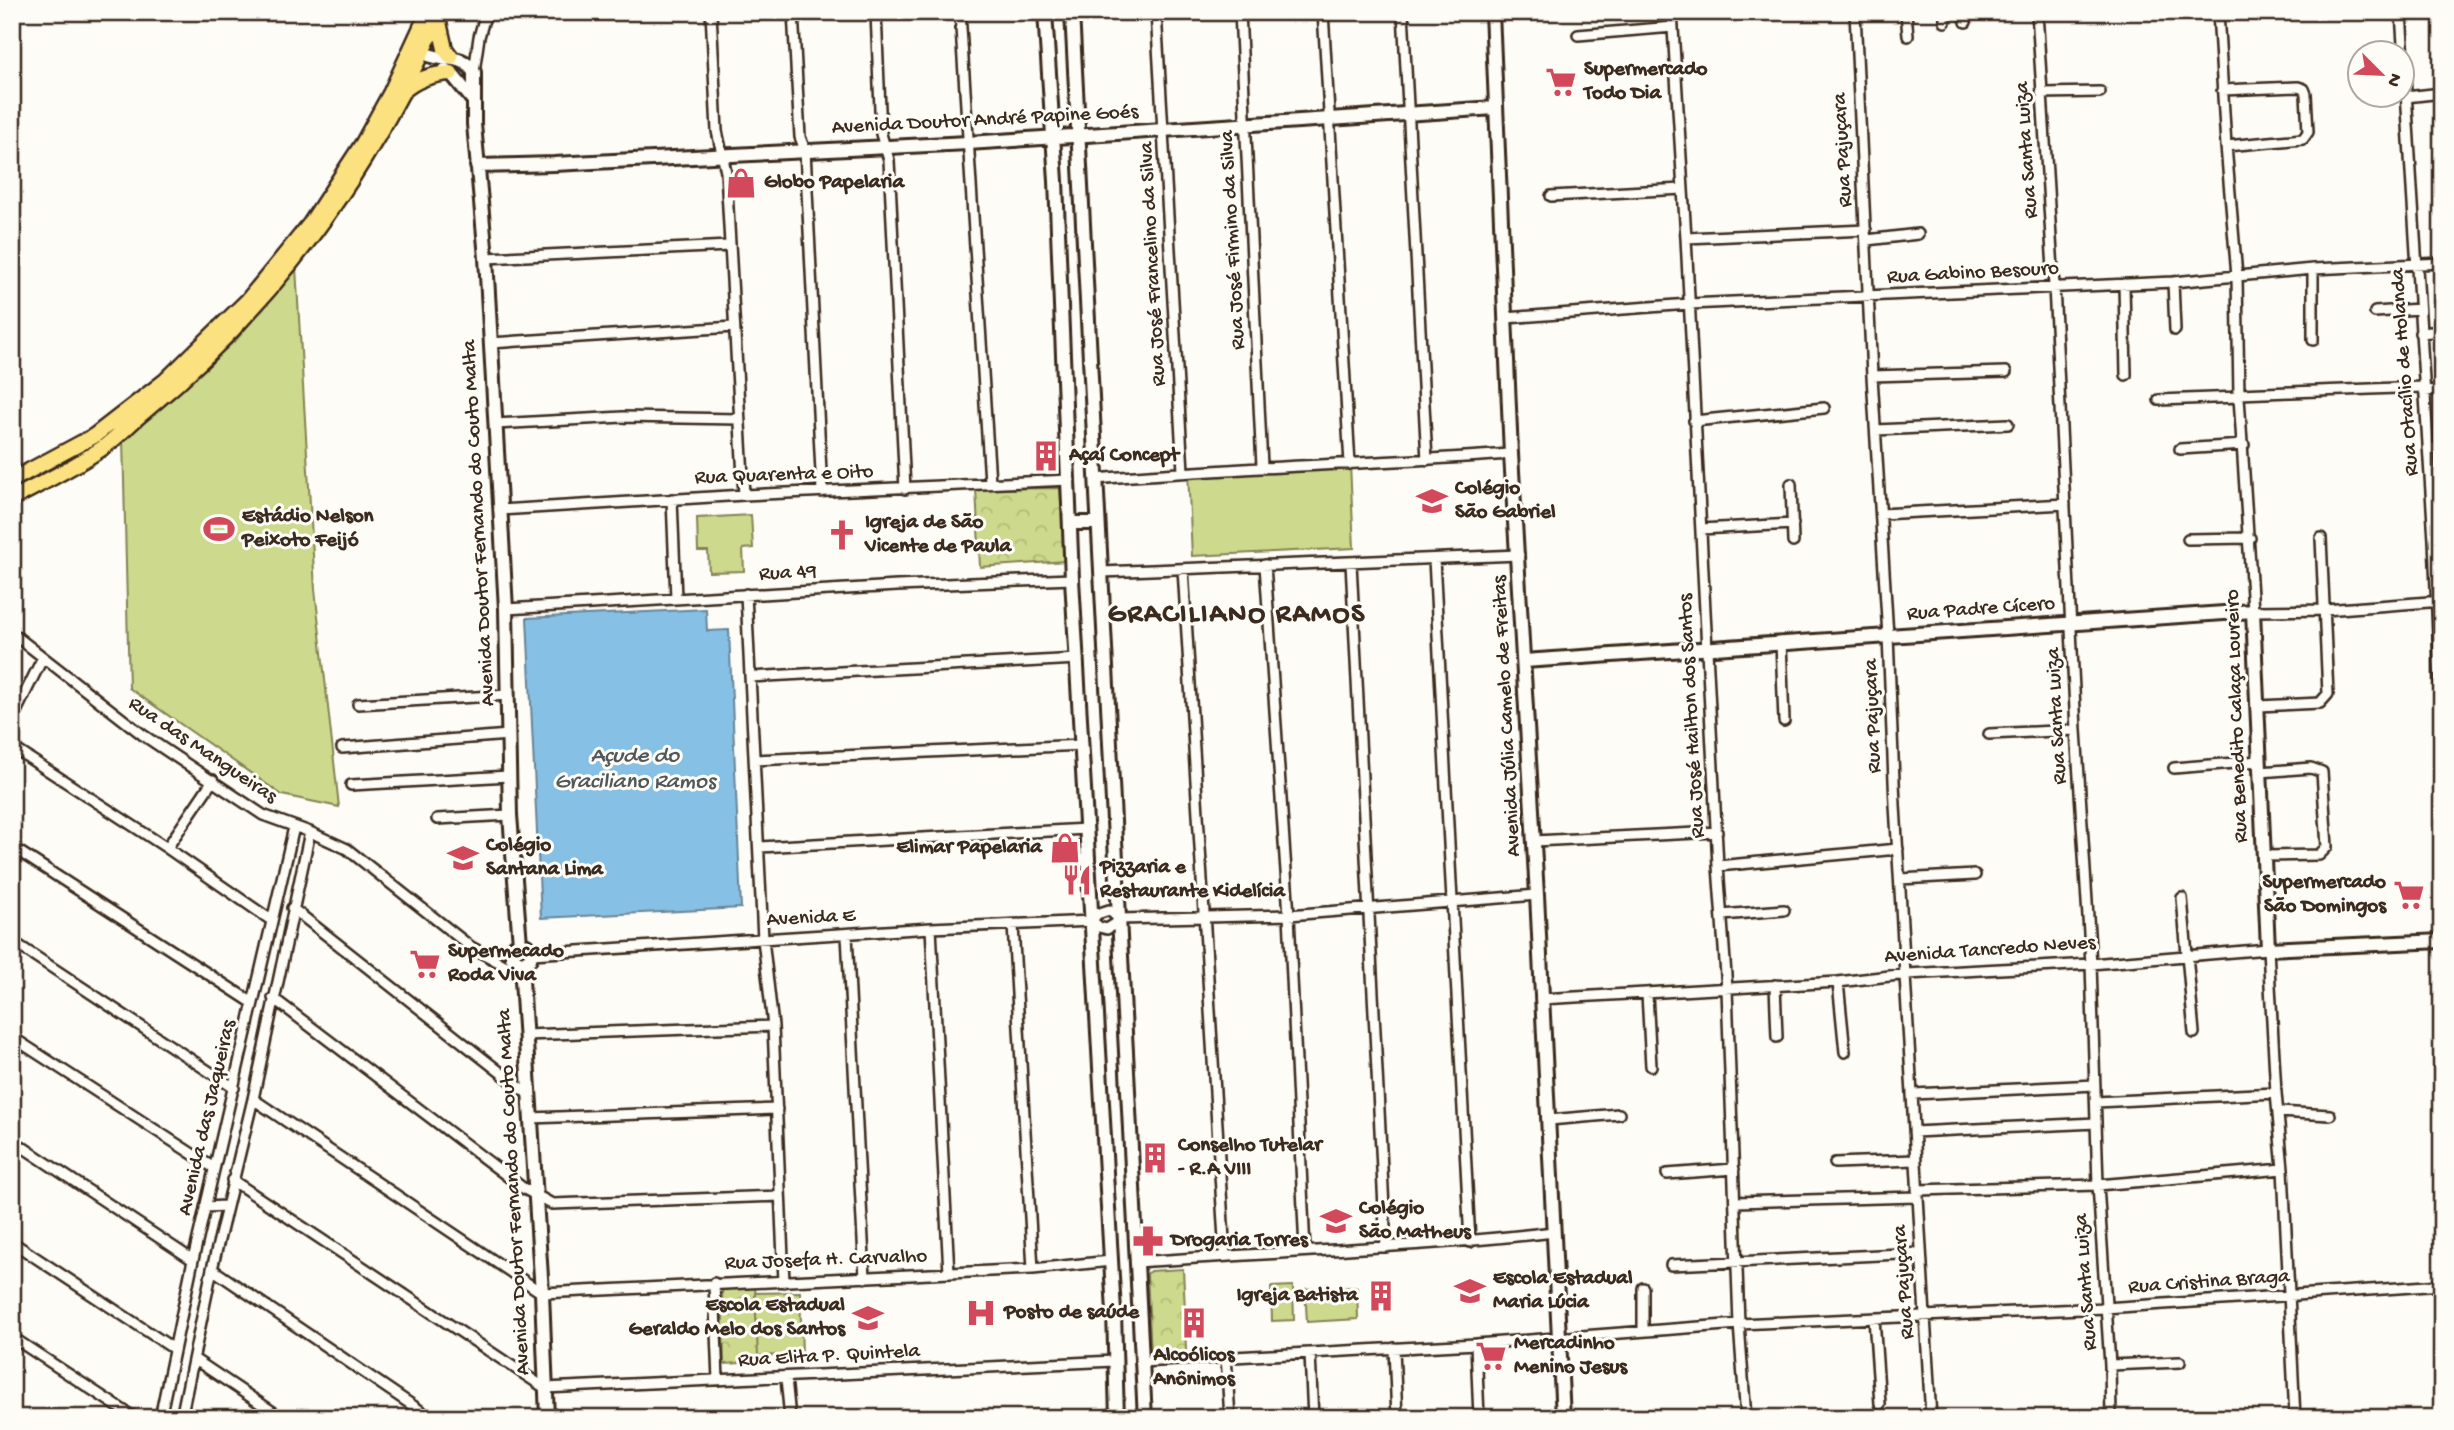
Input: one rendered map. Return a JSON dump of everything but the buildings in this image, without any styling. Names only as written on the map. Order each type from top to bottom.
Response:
[{"type":"main road","points":[[12,480],[93,436],[165,381],[248,300],[310,225],[363,143],[416,53],[435,14]]},
{"type":"main road","points":[[435,14],[445,49],[451,57]]},
{"type":"main road","points":[[12,499],[102,448],[187,376],[254,309],[293,263],[338,202],[376,142],[401,93],[416,53]]},
{"type":"main road","points":[[401,93],[410,85],[434,74],[451,73]]},
{"type":"street","name":"Avenida Doutor Fernando do Couto Malta","points":[[486,12],[478,37],[473,100],[486,258],[506,609],[510,815],[520,944],[512,951],[515,962],[521,969],[542,1293],[547,1418]]},
{"type":"street","points":[[711,12],[717,131],[726,172],[744,495]]},
{"type":"street","points":[[793,12],[800,137],[804,150],[822,492]]},
{"type":"street","points":[[876,12],[881,134],[889,160],[905,489]]},
{"type":"street","points":[[960,12],[990,482]]},
{"type":"street","points":[[1045,12],[1114,1312],[1117,1418]]},
{"type":"street","points":[[1072,12],[1145,1418]]},
{"type":"street","name":"Rua José Francelino da Silva","points":[[1156,12],[1183,471]]},
{"type":"street","name":"Rua José Firmino da Silva","points":[[1240,12],[1262,466]]},
{"type":"street","points":[[1322,12],[1349,464]]},
{"type":"street","points":[[1403,12],[1427,460]]},
{"type":"street","name":"Avenida Júlia Camelo de Freitas","points":[[1492,12],[1511,454],[1537,895],[1563,1418]]},
{"type":"street","name":"Rua José Hailton dos Santos","points":[[1672,12],[1727,989],[1739,1324],[1746,1418]]},
{"type":"street","name":"Rua Pajuçara","points":[[1855,12],[1872,376],[1931,1418]]},
{"type":"street","points":[[1906,12],[1908,36]]},
{"type":"street","name":"Rua Santa Luiza","points":[[2037,12],[2091,964],[2098,1185],[2111,1418]]},
{"type":"street","name":"Rua Benedito Calaça Loureiro","points":[[2218,12],[2237,276],[2239,396],[2250,538],[2263,856],[2276,1093],[2283,1169],[2295,1417]]},
{"type":"street","name":"Rua Otacílio de Holanda","points":[[2401,12],[2403,38]]},
{"type":"street","points":[[1578,35],[1673,27]]},
{"type":"street","points":[[416,53],[464,61],[474,72]]},
{"type":"street","points":[[416,53],[451,73],[473,100]]},
{"type":"street","points":[[2222,90],[2304,89],[2306,94],[2307,135],[2303,139],[2226,146]]},
{"type":"street","points":[[2041,93],[2100,92]]},
{"type":"street","points":[[2416,96],[2442,93]]},
{"type":"street","name":"Avenida Doutor André Papine Goés","points":[[477,166],[968,143],[1495,108]]},
{"type":"street","name":"Rua Otacílio de Holanda","points":[[2407,108],[2439,601],[2442,730]]},
{"type":"street","points":[[1551,196],[1683,189]]},
{"type":"street","points":[[1686,238],[1918,234]]},
{"type":"street","points":[[486,258],[729,246]]},
{"type":"street","name":"Rua Gabino Besouro","points":[[1507,318],[1689,304],[2173,282],[2313,269],[2442,263]]},
{"type":"street","points":[[2313,269],[2313,340]]},
{"type":"street","points":[[2173,282],[2175,330]]},
{"type":"street","points":[[2124,284],[2126,375]]},
{"type":"street","points":[[2375,312],[2419,309]]},
{"type":"street","points":[[490,343],[734,327]]},
{"type":"street","points":[[2420,332],[2442,331]]},
{"type":"street","points":[[1872,376],[2006,372]]},
{"type":"street","points":[[2159,400],[2442,390]]},
{"type":"street","points":[[1694,421],[1824,408]]},
{"type":"street","points":[[495,424],[623,417],[739,419]]},
{"type":"street","points":[[1876,430],[2008,424]]},
{"type":"street","points":[[2180,449],[2244,445]]},
{"type":"street","points":[[2428,449],[2442,448]]},
{"type":"street","points":[[1096,479],[1262,466],[1349,464],[1511,454]]},
{"type":"street","name":"Rua Quarenta e Oito","points":[[499,510],[744,495],[905,489],[990,482],[1070,480]]},
{"type":"street","points":[[1791,484],[1793,542]]},
{"type":"street","points":[[2431,486],[2442,485]]},
{"type":"street","points":[[672,499],[676,598]]},
{"type":"street","points":[[1881,514],[2065,504]]},
{"type":"street","points":[[1071,523],[1098,523]]},
{"type":"street","points":[[1701,528],[1793,524]]},
{"type":"street","points":[[2188,539],[2250,538]]},
{"type":"street","points":[[2258,706],[2320,703],[2326,698],[2329,689],[2321,538]]},
{"type":"street","points":[[1102,572],[1518,555]]},
{"type":"street","points":[[1434,559],[1470,1242]]},
{"type":"street","points":[[1351,563],[1386,1247]]},
{"type":"street","points":[[1265,565],[1289,915],[1306,1250]]},
{"type":"street","points":[[1183,569],[1225,1256]]},
{"type":"street","name":"Rua 49","points":[[506,609],[746,594],[1073,579]]},
{"type":"street","points":[[746,594],[763,939],[773,1026],[784,1282]]},
{"type":"street","name":"Rua Padre Cícero","points":[[1524,661],[2071,622],[2253,611],[2325,610],[2439,601]]},
{"type":"street","name":"Rua das Mangueiras","points":[[12,633],[143,735],[263,815],[347,849],[471,947],[521,969]]},
{"type":"street","points":[[1781,642],[1784,721]]},
{"type":"street","points":[[12,720],[43,657]]},
{"type":"street","points":[[750,677],[1078,659]]},
{"type":"street","points":[[358,704],[509,695]]},
{"type":"street","points":[[1989,734],[2076,730]]},
{"type":"street","points":[[342,748],[509,735]]},
{"type":"street","points":[[754,760],[1082,745]]},
{"type":"street","points":[[12,747],[167,848],[271,920]]},
{"type":"street","points":[[2174,768],[2260,766],[2311,768],[2322,772],[2327,847],[2319,855],[2263,856]]},
{"type":"street","points":[[351,786],[509,776]]},
{"type":"street","points":[[167,848],[213,780]]},
{"type":"street","points":[[437,819],[510,815]]},
{"type":"street","name":"Avenida das Jaqueiras","points":[[160,1418],[205,1207],[294,827]]},
{"type":"street","points":[[760,847],[1087,829]]},
{"type":"street","name":"Avenida das Jaqueiras","points":[[181,1418],[310,832]]},
{"type":"street","points":[[1534,841],[1717,832]]},
{"type":"street","points":[[12,846],[253,1003]]},
{"type":"street","points":[[1718,866],[1898,849]]},
{"type":"street","points":[[1900,879],[1976,875]]},
{"type":"street","name":"Avenida E","points":[[1092,921],[1097,914],[1109,910],[1119,919],[1289,915],[1537,895]]},
{"type":"street","points":[[2182,898],[2194,1033]]},
{"type":"street","points":[[292,908],[528,1094]]},
{"type":"street","points":[[1722,915],[1784,910]]},
{"type":"street","name":"Avenida E","points":[[531,954],[931,928],[1092,921],[1107,929],[1119,919]]},
{"type":"street","points":[[1013,925],[1033,1269]]},
{"type":"street","points":[[931,928],[949,1273]]},
{"type":"street","points":[[847,935],[865,1278]]},
{"type":"street","points":[[12,941],[234,1088]]},
{"type":"street","name":"Avenida Tancredo Neves","points":[[1541,999],[1838,982],[1907,974],[2091,964],[2268,949],[2442,941]]},
{"type":"street","points":[[520,944],[526,944],[531,954],[521,969]]},
{"type":"street","points":[[1838,982],[1845,1052]]},
{"type":"street","points":[[1775,985],[1777,1037]]},
{"type":"street","points":[[1647,994],[1651,1066]]},
{"type":"street","points":[[273,998],[536,1195],[552,1204],[780,1196]]},
{"type":"street","points":[[524,1035],[773,1026]]},
{"type":"street","points":[[12,1038],[214,1168]]},
{"type":"street","points":[[1914,1094],[2095,1085]]},
{"type":"street","points":[[2096,1102],[2276,1093]]},
{"type":"street","points":[[253,1099],[542,1293]]},
{"type":"street","points":[[530,1118],[777,1109]]},
{"type":"street","points":[[2278,1112],[2330,1115]]},
{"type":"street","points":[[1549,1120],[1619,1114]]},
{"type":"street","points":[[1914,1132],[2096,1123]]},
{"type":"street","points":[[12,1140],[193,1260]]},
{"type":"street","points":[[1835,1163],[1915,1160]]},
{"type":"street","points":[[1667,1174],[1734,1168]]},
{"type":"street","points":[[1735,1202],[2098,1185],[2283,1169]]},
{"type":"street","points":[[232,1180],[545,1388]]},
{"type":"street","points":[[205,1207],[226,1206]]},
{"type":"street","points":[[1138,1262],[1470,1242],[1554,1232]]},
{"type":"street","points":[[12,1242],[174,1349]]},
{"type":"street","points":[[1671,1265],[1921,1253]]},
{"type":"street","name":"Rua Josefa H. Carvalho","points":[[542,1293],[1033,1269],[1111,1261]]},
{"type":"street","points":[[212,1269],[431,1418]]},
{"type":"street","points":[[714,1283],[718,1380]]},
{"type":"street","name":"Rua Cristina Braga","points":[[1141,1362],[1476,1344],[1739,1324],[2105,1308],[2442,1284]]},
{"type":"street","points":[[1643,1288],[1643,1330]]},
{"type":"street","points":[[1114,1312],[1138,1311]]},
{"type":"street","points":[[1874,1318],[1880,1404]]},
{"type":"street","points":[[12,1337],[135,1418]]},
{"type":"street","points":[[1476,1344],[1479,1418]]},
{"type":"street","points":[[1394,1348],[1397,1418]]},
{"type":"street","points":[[1310,1354],[1313,1418]]},
{"type":"street","points":[[1226,1356],[1230,1418]]},
{"type":"street","points":[[194,1359],[282,1418]]},
{"type":"street","name":"Rua Elita P. Quintela","points":[[545,1388],[1114,1361]]},
{"type":"street","points":[[2110,1365],[2180,1362]]},
{"type":"street","points":[[786,1378],[790,1418]]},
{"type":"street","points":[[2295,1417],[2343,1415],[2352,1418]]},
{"type":"green space","points":[[296,267],[315,589],[339,807],[282,795],[129,688],[123,439],[237,339]]},
{"type":"green space","points":[[1350,464],[1354,548],[1192,556],[1188,472]]},
{"type":"green space","points":[[1060,488],[1066,561],[980,567],[976,489]]},
{"type":"green space","points":[[751,515],[753,548],[743,549],[744,571],[709,572],[708,551],[698,551],[697,518]]},
{"type":"green space","points":[[1183,1269],[1185,1310],[1181,1311],[1181,1319],[1185,1319],[1186,1351],[1151,1353],[1147,1274],[1150,1271]]},
{"type":"green space","points":[[755,1284],[759,1362],[724,1364],[722,1287]]},
{"type":"green space","points":[[1293,1286],[1294,1320],[1272,1321],[1271,1287]]},
{"type":"green space","points":[[1357,1287],[1358,1319],[1307,1322],[1305,1289]]},
{"type":"green space","points":[[800,1292],[802,1354],[758,1356],[755,1293]]},
{"type":"water","name":"Açude do Graciliano Ramos","points":[[706,609],[707,631],[729,630],[741,908],[541,918],[527,618]]},
{"type":"place","name":"Supermercado Todo Dia","points":[[1561,82]]},
{"type":"place","name":"Globo Papelaria","points":[[741,183]]},
{"type":"place","name":"Açaí Concept","points":[[1046,456]]},
{"type":"place","name":"Colégio São Gabriel","points":[[1432,501]]},
{"type":"place","name":"Estádio Nelson Peixoto Feijó","points":[[219,529]]},
{"type":"place","name":"Igreja de São Vicente de Paula","points":[[842,535]]},
{"type":"place","name":"Elimar Papelaria","points":[[1065,848]]},
{"type":"place","name":"Colégio Santana Lima","points":[[463,858]]},
{"type":"place","name":"Pizzaria e Restaurante Kidelícia","points":[[1077,880]]},
{"type":"place","name":"Supermercado São Domingos","points":[[2409,895]]},
{"type":"place","name":"Supermecado Roda Viva","points":[[425,964]]},
{"type":"place","name":"Conselho Tutelar - R.A VIII","points":[[1155,1158]]},
{"type":"place","name":"Colégio São Matheus","points":[[1336,1221]]},
{"type":"place","name":"Drogaria Torres","points":[[1148,1241]]},
{"type":"place","name":"Escola Estadual Maria Lúcia","points":[[1470,1291]]},
{"type":"place","name":"Igreja Batista","points":[[1381,1296]]},
{"type":"place","name":"Posto de saúde","points":[[981,1313]]},
{"type":"place","name":"Escola Estadual Geraldo Melo dos Santos","points":[[868,1318]]},
{"type":"place","name":"Alcoólicos Anônimos","points":[[1194,1323]]},
{"type":"place","name":"Mercadinho Menino Jesus","points":[[1491,1356]]},
{"type":"district","name":"GRACILIANO RAMOS","points":[[1237,615]]}]
